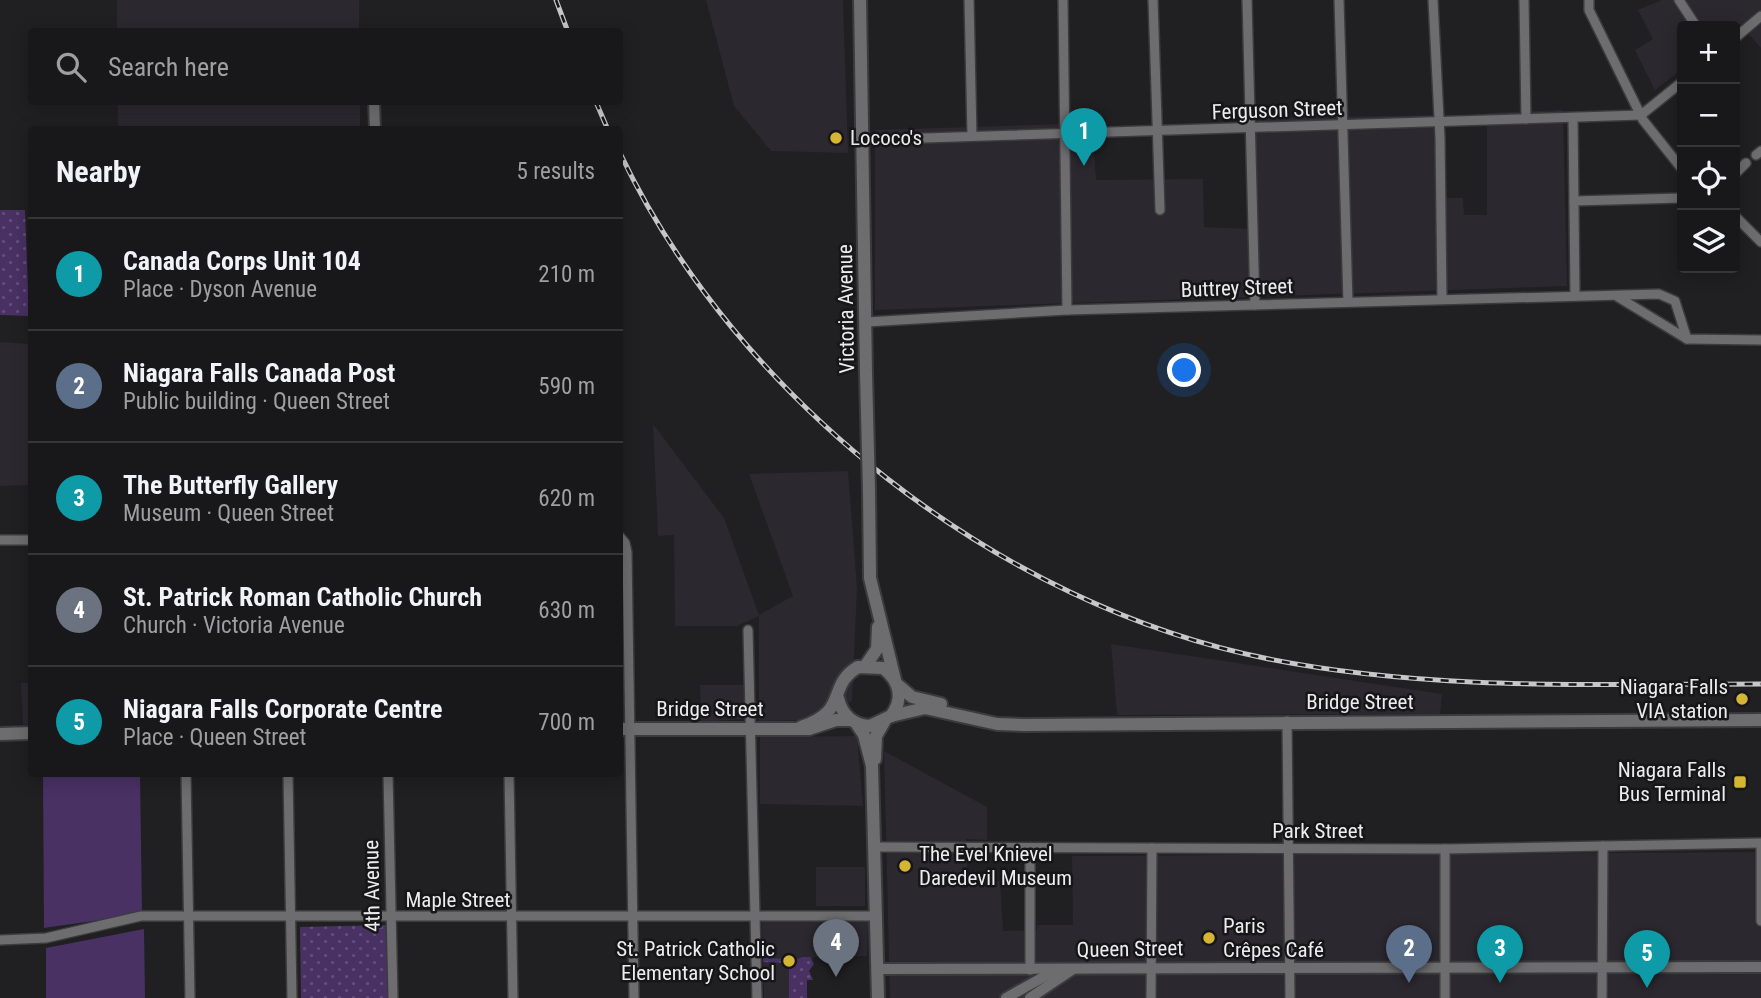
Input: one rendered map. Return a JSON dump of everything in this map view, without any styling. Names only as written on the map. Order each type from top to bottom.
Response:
[{"type":"main road","name":"Victoria Avenue","points":[[860,0],[870,579],[897,683]]},
{"type":"main road","name":"Victoria Avenue","points":[[866,665],[877,649],[878,617]]},
{"type":"main road","points":[[872,766],[864,735],[842,710],[838,698],[842,680],[849,672],[866,665],[883,668],[897,683],[899,702],[876,736],[872,766],[878,998]]},
{"type":"main road","name":"Bridge Street","points":[[897,683],[912,697],[945,705],[960,714]]},
{"type":"main road","name":"Bridge Street","points":[[801,727],[825,717],[838,698]]},
{"type":"main road","name":"Bridge Street","points":[[888,719],[925,708],[997,724],[1024,725],[1287,721],[1761,720]]},
{"type":"main road","points":[[853,722],[870,726],[888,719]]},
{"type":"main road","name":"Bridge Street","points":[[625,729],[816,729],[836,720],[853,722]]},
{"type":"main road","points":[[0,734],[28,733]]},
{"type":"street","points":[[969,0],[972,136]]},
{"type":"street","points":[[1063,0],[1067,310]]},
{"type":"street","points":[[1153,0],[1160,210]]},
{"type":"street","points":[[1247,0],[1255,304]]},
{"type":"street","points":[[1339,0],[1348,302]]},
{"type":"street","points":[[1433,0],[1442,299]]},
{"type":"street","points":[[1524,0],[1526,119]]},
{"type":"street","points":[[1589,0],[1589,10],[1641,115],[1677,162]]},
{"type":"street","points":[[1679,0],[1693,21]]},
{"type":"street","points":[[1740,34],[1761,16]]},
{"type":"street","points":[[1641,115],[1680,84]]},
{"type":"street","points":[[374,105],[375,126]]},
{"type":"street","name":"Ferguson Street","points":[[862,140],[1641,115]]},
{"type":"street","points":[[1573,118],[1575,296]]},
{"type":"street","points":[[1740,169],[1746,163]]},
{"type":"street","points":[[1574,201],[1677,198]]},
{"type":"street","points":[[1740,221],[1761,242]]},
{"type":"street","name":"Buttrey Street","points":[[866,322],[1067,310],[1609,295],[1670,296],[1676,303],[1681,327],[1687,339]]},
{"type":"street","name":"Buttrey Street","points":[[1609,295],[1626,300],[1669,330],[1687,339],[1761,340]]},
{"type":"street","points":[[0,540],[28,540]]},
{"type":"street","points":[[623,541],[626,551],[625,729],[634,998]]},
{"type":"street","points":[[748,630],[757,998]]},
{"type":"street","points":[[1287,721],[1290,998]]},
{"type":"street","points":[[186,777],[190,998]]},
{"type":"street","points":[[288,777],[292,998]]},
{"type":"street","name":"4th Avenue","points":[[388,777],[393,998]]},
{"type":"street","points":[[509,777],[513,998]]},
{"type":"street","points":[[1761,844],[1761,921]]},
{"type":"street","name":"Park Street","points":[[875,847],[1445,849],[1761,844]]},
{"type":"street","points":[[1602,998],[1603,846]]},
{"type":"street","points":[[1030,848],[1030,970]]},
{"type":"street","points":[[1151,998],[1152,848]]},
{"type":"street","points":[[1445,849],[1445,998]]},
{"type":"street","name":"Maple Street","points":[[0,940],[46,939],[141,916],[877,916]]},
{"type":"street","name":"Queen Street","points":[[878,969],[1761,967]]},
{"type":"street","points":[[1006,998],[1057,969]]},
{"type":"street","points":[[1030,998],[1073,969]]},
{"type":"shaded area","points":[[117,0],[359,0],[359,28],[117,28]]},
{"type":"shaded area","points":[[706,0],[843,0],[848,153],[771,151],[734,106]]},
{"type":"shaded area","points":[[1662,0],[1761,0],[1761,48],[1740,21],[1677,21],[1677,73],[1655,90],[1635,50],[1653,39],[1638,10]]},
{"type":"shaded area","points":[[118,105],[360,105],[360,126],[118,126]]},
{"type":"shaded area","points":[[1563,110],[1567,286],[875,310],[875,130],[1092,123],[1096,180],[1203,179],[1204,227],[1249,229],[1247,118],[1443,115],[1447,198],[1463,198],[1464,215],[1487,215],[1487,113]]},
{"type":"shaded area","points":[[0,210],[25,210],[28,316],[0,315]]},
{"type":"shaded area","points":[[0,342],[28,344],[28,485],[0,486]]},
{"type":"shaded area","points":[[653,424],[724,518],[759,615],[793,596],[749,474],[848,471],[857,588],[852,701],[815,720],[759,721],[759,616],[737,626],[675,626],[674,535],[658,536]]},
{"type":"shaded area","points":[[1111,644],[1442,694],[1440,714],[1117,715]]},
{"type":"shaded area","points":[[21,683],[28,683],[28,724],[23,725]]},
{"type":"shaded area","points":[[700,685],[744,685],[744,719],[701,722]]},
{"type":"shaded area","points":[[857,736],[863,806],[760,804],[760,737]]},
{"type":"shaded area","points":[[884,751],[987,807],[987,840],[966,839],[968,881],[1000,881],[1003,931],[1037,930],[1037,925],[1073,925],[1072,856],[1761,852],[1761,998],[890,998]]},
{"type":"shaded area","points":[[43,777],[140,777],[142,914],[44,928]]},
{"type":"shaded area","points":[[816,867],[865,867],[865,906],[816,906]]},
{"type":"shaded area","name":"St. Patrick Catholic Elementary School","points":[[868,921],[867,956],[814,957],[809,971],[813,980],[807,980],[807,998],[764,998],[762,922]]},
{"type":"shaded area","points":[[386,925],[388,998],[301,998],[300,927]]},
{"type":"shaded area","points":[[144,929],[145,998],[46,998],[46,948]]},
{"type":"shaded area","points":[[810,957],[814,964],[809,971],[813,980],[807,980],[807,998],[789,998],[789,963],[763,962],[763,958]]},
{"type":"railway","points":[[556,0],[566,28]]},
{"type":"railway","points":[[597,105],[606,126]]},
{"type":"railway","points":[[623,158],[670,243],[733,329],[806,408],[888,479],[976,541],[1071,592],[1169,632],[1269,659],[1330,669],[1453,681],[1576,685],[1761,684]]},
{"type":"place","name":"Lococo's","points":[[836,138]]},
{"type":"place","name":"Canada Corps Unit 104","points":[[1084,166]]},
{"type":"place","name":"Niagara Falls VIA station","points":[[1742,699]]},
{"type":"place","name":"Niagara Falls Bus Terminal","points":[[1740,782]]},
{"type":"place","name":"The Evel Knievel Daredevil Museum","points":[[905,866]]},
{"type":"place","name":"Paris Crêpes Café","points":[[1209,938]]},
{"type":"place","name":"St. Patrick Catholic Elementary School","points":[[789,961]]},
{"type":"place","name":"St. Patrick Roman Catholic Church","points":[[836,977]]},
{"type":"place","name":"Niagara Falls Canada Post","points":[[1409,983]]},
{"type":"place","name":"The Butterfly Gallery","points":[[1500,983]]},
{"type":"place","name":"Niagara Falls Corporate Centre","points":[[1647,988]]}]
